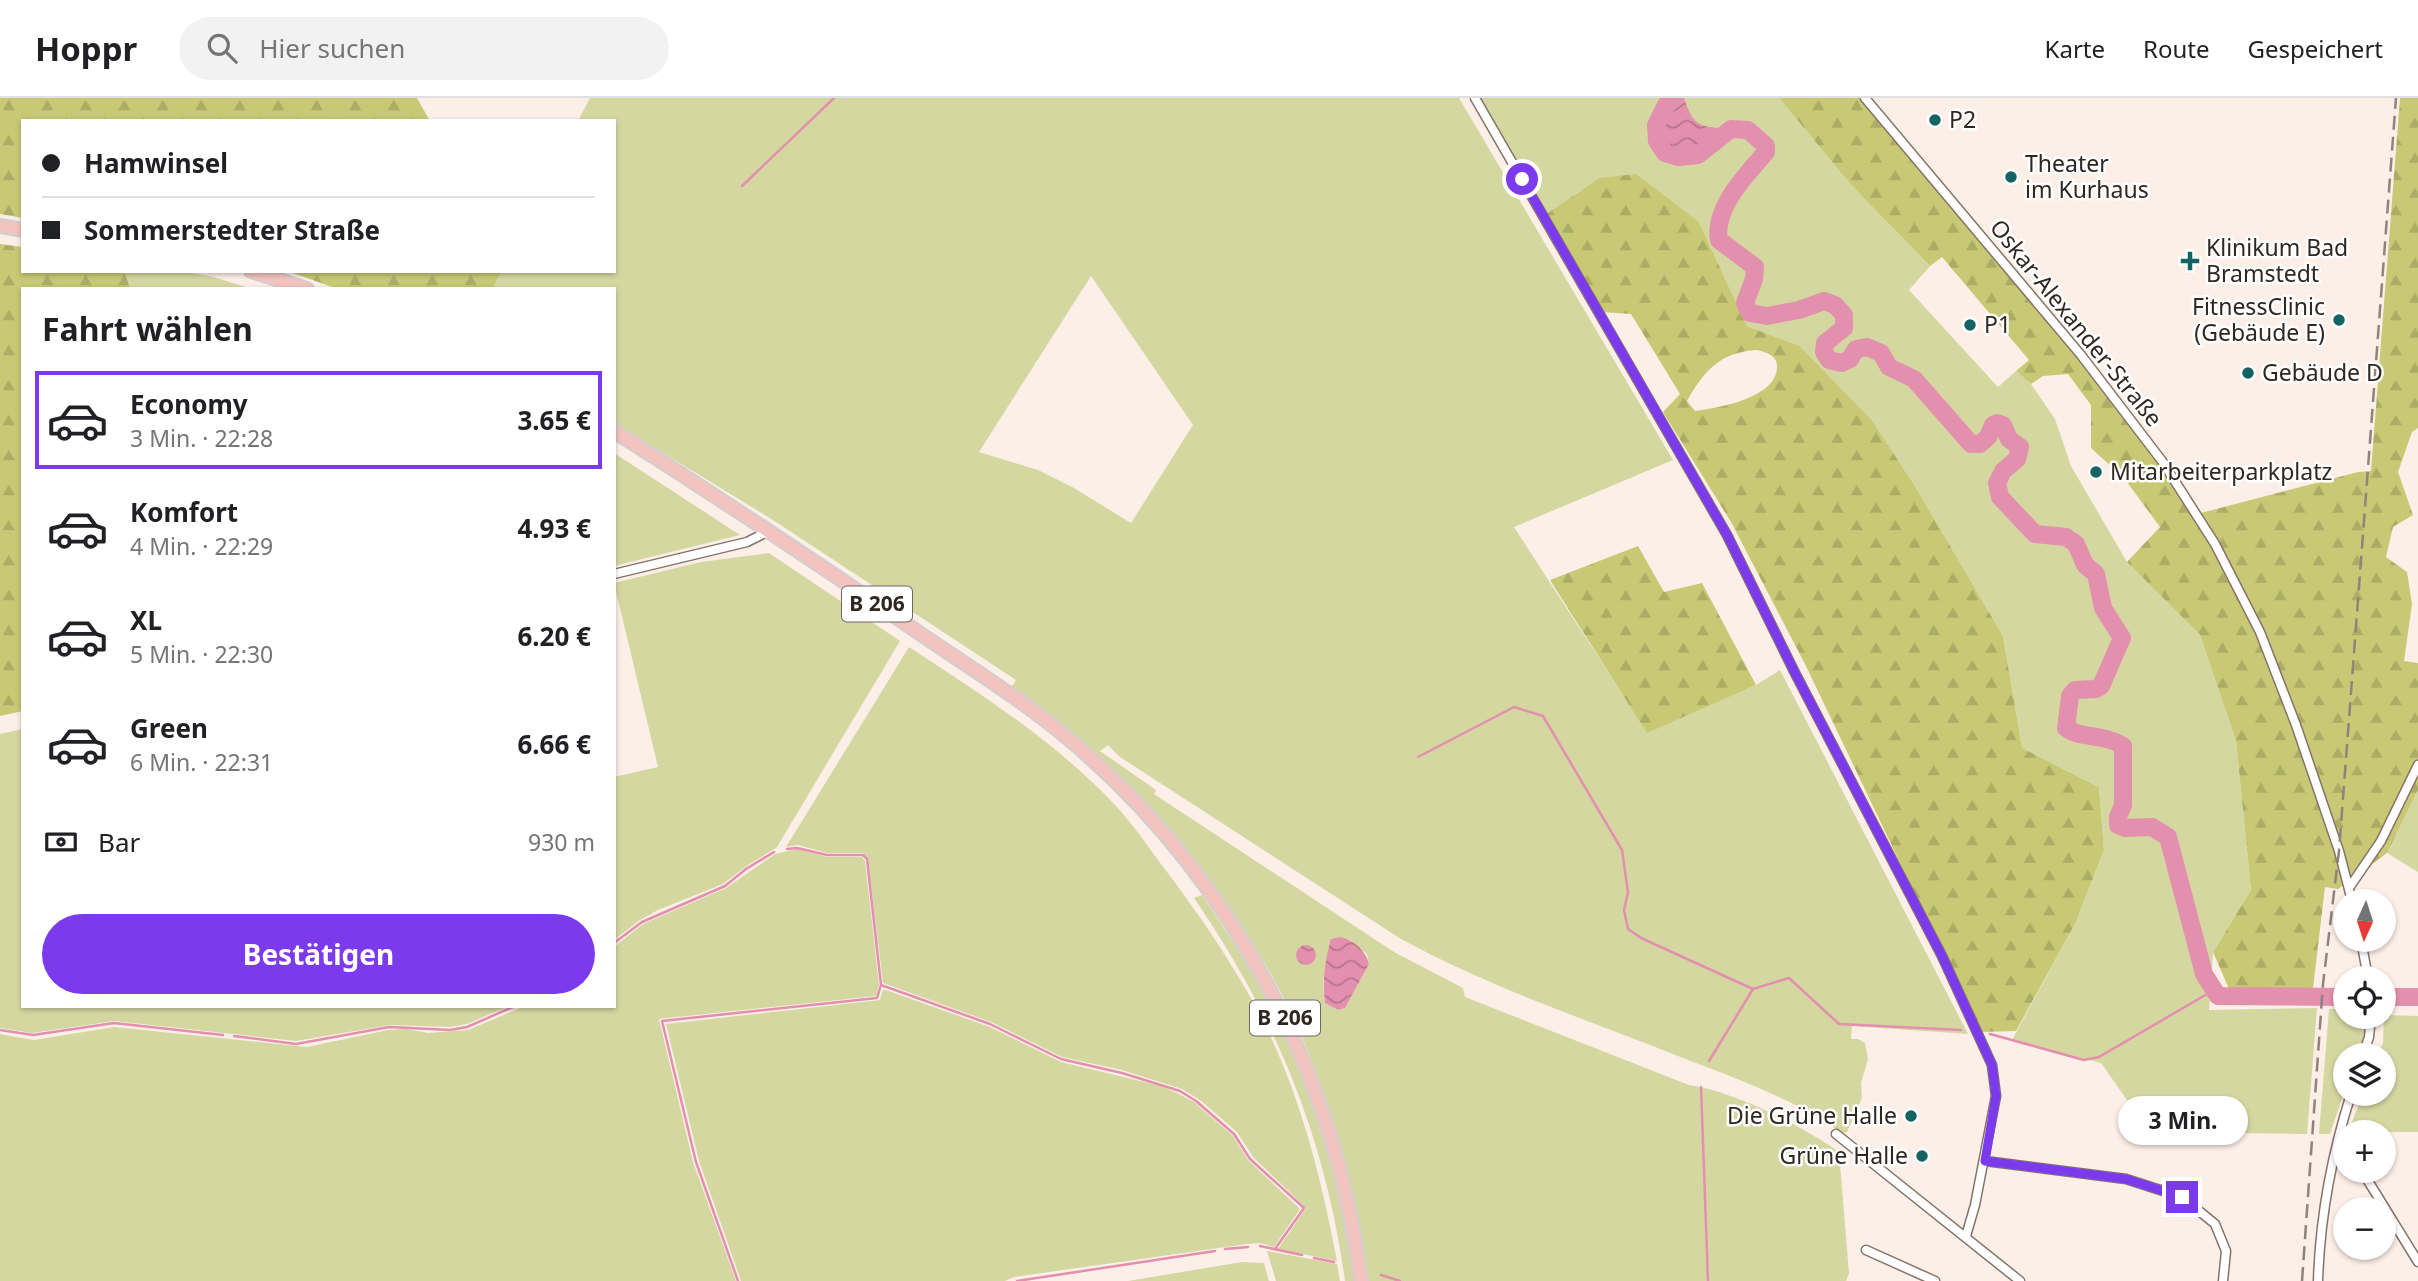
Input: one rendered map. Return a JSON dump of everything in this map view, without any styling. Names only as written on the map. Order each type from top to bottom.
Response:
[{"type":"main road","points":[[0,226],[21,230]]},
{"type":"main road","points":[[257,273],[301,287]]},
{"type":"main road","name":"B 206","points":[[616,432],[769,531],[1011,695],[1060,733],[1128,793],[1166,835],[1226,916],[1252,957],[1290,1029],[1312,1081],[1345,1187],[1361,1281]]},
{"type":"street","points":[[1475,98],[1727,535],[1795,673],[1942,956],[1992,1065],[1996,1096],[1985,1161],[1972,1221],[1966,1236]]},
{"type":"street","name":"Oskar-Alexander-Straße","points":[[1865,98],[2081,355],[2162,461],[2215,544],[2260,632],[2339,851],[2349,888]]},
{"type":"street","points":[[616,574],[747,542],[769,531]]},
{"type":"street","points":[[2349,888],[2381,841],[2418,765]]},
{"type":"street","points":[[1836,1134],[2020,1281]]},
{"type":"street","points":[[1985,1161],[2126,1179],[2182,1197],[2215,1224],[2226,1251],[2222,1281]]},
{"type":"street","points":[[2318,1281],[2323,1222],[2333,1180]]},
{"type":"street","points":[[2369,1183],[2418,1262]]},
{"type":"street","points":[[1866,1250],[1935,1281]]},
{"type":"green space","points":[[0,98],[417,98],[429,119],[21,119],[21,218],[0,214]]},
{"type":"green space","points":[[590,98],[1459,98],[1673,460],[1514,527],[1647,732],[1756,685],[1780,670],[1968,1034],[1852,1026],[1851,1039],[1865,1043],[1868,1059],[1861,1083],[1862,1098],[1847,1132],[1842,1133],[1765,1091],[1540,1003],[1435,957],[1401,939],[1120,757],[1108,745],[1100,751],[1156,790],[1154,794],[1394,952],[1463,988],[1465,997],[1689,1085],[1747,1102],[1806,1131],[1839,1152],[1849,1273],[1846,1281],[1369,1281],[1342,1151],[1317,1075],[1293,1018],[1265,963],[1231,910],[1193,859],[1151,811],[1107,766],[1060,725],[1011,688],[1016,680],[773,520],[616,424],[616,287],[494,287],[500,273],[616,273],[616,119],[579,119]],"holes":[[[1091,276],[1193,425],[1131,523],[1074,488],[1038,470],[979,452]],[[1349,939],[1367,954],[1369,964],[1345,1008],[1338,1010],[1325,1003],[1323,981],[1330,961]]]},
{"type":"green space","points":[[1479,98],[1779,98],[1852,186],[1930,266],[1909,290],[1998,387],[2016,371],[2031,384],[2055,419],[2071,466],[2127,562],[2200,635],[2236,741],[2251,890],[2213,952],[2209,1010],[2317,1008],[2307,1134],[2170,1132],[2146,1127],[2101,1063],[2012,1040],[2075,924],[2104,850],[2099,787],[2022,748],[2003,636],[1915,486],[1871,419],[1800,346],[1747,326],[1699,222],[1599,178],[1545,215]]},
{"type":"green space","points":[[1779,98],[1865,98],[2081,355],[2197,514],[2358,472],[2371,471],[2400,98],[2418,98],[2418,428],[2412,432],[2398,472],[2413,515],[2393,527],[2386,557],[2407,572],[2412,604],[2404,661],[2418,663],[2418,790],[2387,853],[2338,889],[2325,887],[2313,988],[2229,989],[2213,952],[2251,890],[2236,741],[2200,635],[2127,562],[2160,527],[2124,478],[2091,448],[2091,405],[2068,374],[2043,376],[2031,384],[2016,371],[2029,360],[1942,257],[1930,266],[1852,186]]},
{"type":"green space","points":[[1636,174],[1699,222],[1747,326],[1800,346],[1871,419],[1915,486],[2003,636],[2022,748],[2099,787],[2104,850],[2075,924],[2016,1031],[1981,1032],[1805,664],[1731,522],[1663,412],[1680,394],[1631,314],[1601,312],[1545,215],[1599,178]],"holes":[[[1757,350],[1767,353],[1776,362],[1775,377],[1768,386],[1758,394],[1731,404],[1695,411],[1687,401],[1714,365],[1733,355]]]},
{"type":"green space","points":[[0,244],[21,247],[21,273],[126,273],[129,287],[21,287],[21,711],[0,716]]},
{"type":"green space","points":[[126,273],[193,273],[246,287],[129,287]]},
{"type":"green space","points":[[293,273],[500,273],[494,287],[332,287]]},
{"type":"green space","points":[[616,454],[740,535],[616,566]]},
{"type":"green space","points":[[1638,546],[1664,592],[1702,583],[1756,685],[1647,733],[1550,580]]},
{"type":"green space","points":[[769,553],[900,641],[777,847],[723,884],[658,910],[616,938],[616,777],[658,767],[616,583],[701,562]]},
{"type":"green space","points":[[909,647],[1017,720],[1092,782],[1128,820],[1199,916],[1252,1000],[1282,1062],[1305,1127],[1337,1261],[1278,1249],[1306,1208],[1253,1157],[1237,1132],[1200,1100],[1182,1089],[1122,1070],[1062,1057],[991,1022],[883,983],[868,859],[863,853],[827,853],[798,845],[786,847]]},
{"type":"green space","points":[[21,729],[21,1008],[504,1008],[467,1024],[450,1027],[390,1025],[296,1041],[114,1021],[32,1033],[0,1028],[0,734]]},
{"type":"green space","points":[[2418,790],[2418,872],[2387,853]]},
{"type":"green space","points":[[797,849],[827,857],[862,857],[865,861],[879,985],[876,996],[659,1019],[693,1162],[736,1281],[0,1281],[0,1034],[34,1040],[114,1027],[307,1047],[388,1030],[406,1029],[428,1033],[468,1030],[520,1008],[616,1008],[616,945],[643,924],[726,888],[775,854]]},
{"type":"green space","points":[[1202,895],[1260,986],[1298,1067],[1332,1172],[1354,1281],[1345,1281],[1324,1177],[1293,1080],[1249,988],[1194,898]]},
{"type":"green space","points":[[883,989],[990,1027],[1061,1062],[1161,1086],[1179,1094],[1194,1102],[1233,1136],[1248,1160],[1300,1209],[1274,1247],[1260,1243],[1247,1244],[1014,1277],[1005,1281],[741,1281],[699,1161],[666,1024],[880,1000]]},
{"type":"green space","points":[[2329,1009],[2333,1009],[2333,1029],[2364,1029],[2364,1036],[2361,1043],[2333,1043],[2333,1106],[2340,1106],[2330,1134],[2319,1134]]},
{"type":"green space","points":[[2396,1015],[2418,1016],[2418,1132],[2396,1132],[2396,1120],[2353,1120],[2358,1106],[2396,1106],[2396,1043],[2383,1043],[2384,1029],[2396,1029]]},
{"type":"green space","points":[[1267,1251],[1337,1264],[1340,1281],[1276,1281]]},
{"type":"green space","points":[[1242,1262],[1264,1263],[1269,1281],[1128,1281]]},
{"type":"water","points":[[1675,98],[1684,98],[1691,116],[1700,124],[1731,129],[1700,153],[1680,157],[1669,154],[1662,148],[1657,129],[1666,107]]},
{"type":"water","points":[[1341,937],[1359,947],[1369,964],[1345,1008],[1338,1010],[1325,1003],[1324,978],[1331,939]]},
{"type":"water","points":[[1306,945],[1313,948],[1316,955],[1313,962],[1306,965],[1299,962],[1296,955],[1299,948]]},
{"type":"waterway","points":[[742,186],[834,98]]},
{"type":"waterway","points":[[1675,98],[1666,105],[1656,125],[1657,141],[1665,153],[1679,157],[1698,155],[1731,129],[1748,130],[1766,146],[1766,152],[1741,181],[1726,204],[1719,228],[1719,240],[1755,267],[1754,279],[1745,303],[1750,313],[1767,316],[1799,310],[1824,301],[1835,305],[1844,315],[1844,328],[1825,343],[1824,352],[1829,360],[1842,363],[1850,359],[1856,349],[1867,347],[1881,353],[1889,367],[1914,379],[1971,444],[1980,444],[1997,423],[2003,425],[2009,439],[2020,447],[2017,459],[2003,471],[1997,483],[2000,497],[2035,534],[2066,537],[2076,544],[2085,565],[2096,574],[2103,608],[2122,638],[2101,686],[2096,689],[2075,690],[2070,696],[2066,728],[2078,734],[2108,739],[2123,746],[2123,805],[2118,825],[2125,828],[2152,827],[2168,837],[2204,974],[2218,996],[2333,997]]},
{"type":"waterway","points":[[1418,757],[1514,707],[1543,716],[1622,850],[1628,892],[1624,910],[1628,929],[1641,938],[1753,989]]},
{"type":"waterway","points":[[787,849],[797,848],[827,855],[863,855],[867,859],[881,985],[990,1024],[1061,1059],[1122,1073],[1180,1091],[1196,1101],[1234,1134],[1250,1159],[1304,1208],[1275,1249]]},
{"type":"waterway","points":[[616,942],[642,922],[725,886],[774,852]]},
{"type":"waterway","points":[[1709,1061],[1753,989],[1789,978],[1839,1024],[1961,1030]]},
{"type":"waterway","points":[[738,1281],[696,1162],[662,1021],[877,998],[881,985]]},
{"type":"waterway","points":[[1990,1034],[2084,1060],[2099,1057],[2214,990]]},
{"type":"waterway","points":[[2396,997],[2418,997]]},
{"type":"waterway","points":[[234,1036],[296,1044],[389,1027],[450,1030],[467,1027],[510,1008]]},
{"type":"waterway","points":[[0,1030],[33,1035],[114,1023],[223,1035]]},
{"type":"waterway","points":[[1701,1087],[1708,1281]]},
{"type":"waterway","points":[[1260,1246],[1302,1255]]},
{"type":"waterway","points":[[1225,1249],[1248,1247]]},
{"type":"waterway","points":[[1017,1281],[1215,1251]]},
{"type":"waterway","points":[[1314,1258],[1334,1262]]},
{"type":"waterway","points":[[1381,1275],[1400,1281]]},
{"type":"railway","points":[[2302,1281],[2323,984],[2339,851],[2396,98]]},
{"type":"place","name":"P2","points":[[1935,120]]},
{"type":"place","name":"Theater im Kurhaus","points":[[2011,177]]},
{"type":"place","name":"Klinikum Bad Bramstedt","points":[[2190,261]]},
{"type":"place","name":"FitnessClinic (Gebäude E)","points":[[2339,320]]},
{"type":"place","name":"P1","points":[[1970,325]]},
{"type":"place","name":"Gebäude D","points":[[2248,373]]},
{"type":"place","name":"Mitarbeiterparkplatz","points":[[2096,472]]},
{"type":"place","name":"Die Grüne Halle","points":[[1911,1116]]},
{"type":"place","name":"Grüne Halle","points":[[1922,1156]]},
{"type":"route","points":[[1522,179],[1727,535],[1795,673],[1942,956],[1992,1065],[1996,1096],[1985,1161],[2126,1179],[2182,1197]]}]
